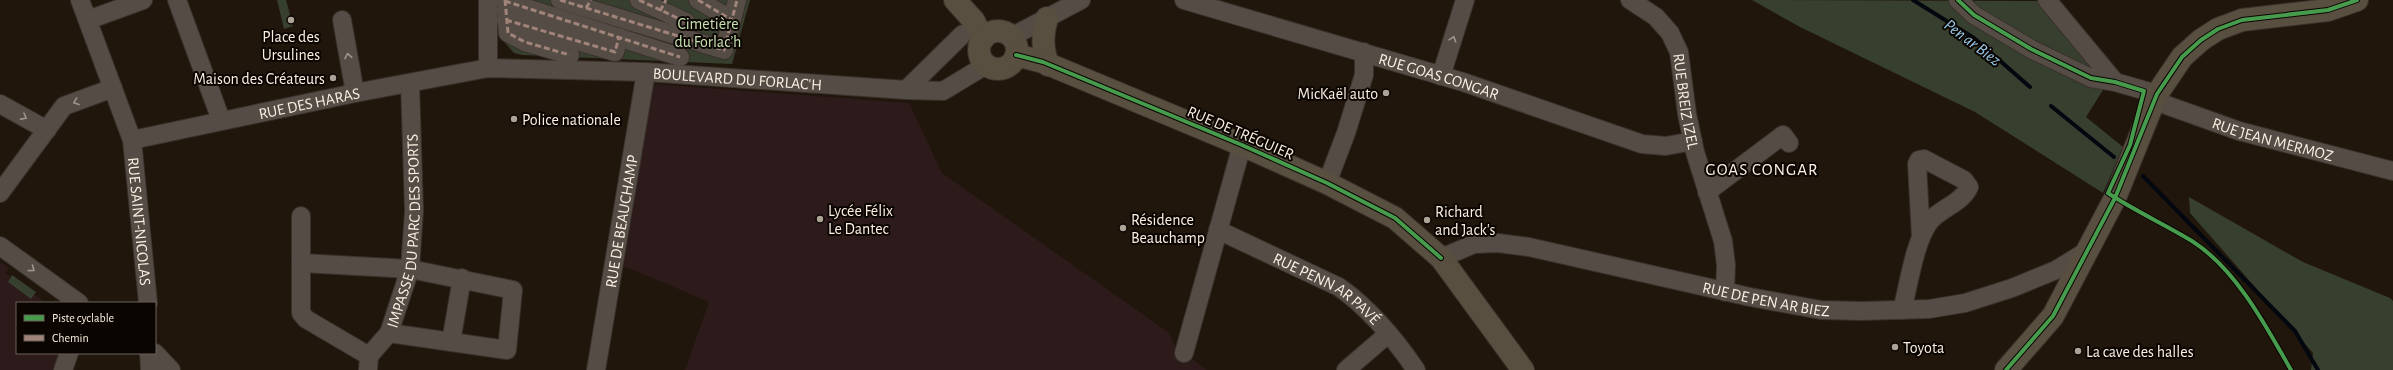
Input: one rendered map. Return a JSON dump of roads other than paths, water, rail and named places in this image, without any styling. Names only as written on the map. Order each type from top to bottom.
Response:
[{"type":"main road","points":[[955,0],[974,21],[973,36],[986,65],[1001,69],[1011,64],[1014,46]]},
{"type":"main road","points":[[2006,370],[2053,316],[2115,198],[2156,98],[2182,57],[2201,40],[2218,29],[2256,17],[2328,10],[2357,0]]},
{"type":"main road","points":[[1047,18],[1042,36],[1043,50],[1048,65]]},
{"type":"main road","name":"RUE DE TRÉGUIER","points":[[973,36],[998,31],[1014,46],[1048,65],[1242,144],[1327,183],[1395,218],[1441,258],[1523,370]]},
{"type":"street","name":"RUE SAINT-NICOLAS","points":[[80,0],[132,140],[148,302]]},
{"type":"street","points":[[88,20],[143,0]]},
{"type":"street","points":[[177,0],[221,120]]},
{"type":"street","points":[[499,0],[506,20],[508,33],[525,42],[570,55]]},
{"type":"street","points":[[499,0],[680,57]]},
{"type":"street","points":[[488,68],[499,0]]},
{"type":"street","points":[[560,0],[589,4],[724,50],[737,0]]},
{"type":"street","points":[[639,0],[663,6],[686,22]]},
{"type":"street","points":[[698,0],[732,20]]},
{"type":"street","points":[[1014,46],[1047,18],[1081,0]]},
{"type":"street","name":"RUE GOAS CONGAR","points":[[1184,0],[1441,76],[1642,144],[1666,146],[1693,140]]},
{"type":"street","points":[[1441,76],[1465,0]]},
{"type":"street","name":"RUE BREIZ IZEL","points":[[1630,0],[1656,16],[1670,33],[1679,52],[1693,140],[1707,192],[1723,241],[1726,265],[1725,292]]},
{"type":"street","name":"RUE JEAN MERMOZ","points":[[1958,0],[1974,15],[2031,49],[2091,78],[2115,82],[2239,131],[2393,171]]},
{"type":"street","points":[[2047,0],[2115,82]]},
{"type":"street","points":[[342,20],[355,92]]},
{"type":"street","points":[[506,20],[615,52],[619,38]]},
{"type":"street","name":"BOULEVARD DU FORLAC'H","points":[[488,68],[646,72],[906,90],[973,36]]},
{"type":"street","points":[[1327,183],[1346,134],[1364,75],[1364,52]]},
{"type":"street","points":[[906,90],[943,91],[986,65]]},
{"type":"street","name":"RUE DES HARAS","points":[[132,140],[355,92],[488,68]]},
{"type":"street","name":"RUE DE BEAUCHAMP","points":[[596,370],[646,72]]},
{"type":"street","name":"IMPASSE DU PARC DES SPORTS","points":[[369,363],[389,333],[410,269],[414,211],[410,83]]},
{"type":"street","points":[[0,193],[64,106],[113,88]]},
{"type":"street","points":[[0,104],[47,130]]},
{"type":"street","points":[[1707,192],[1783,135],[1789,143]]},
{"type":"street","points":[[1184,353],[1242,144]]},
{"type":"street","points":[[302,216],[302,313],[306,319],[369,363]]},
{"type":"street","name":"RUE PENN AR PAVÉ","points":[[1218,230],[1339,287],[1366,308],[1416,370]]},
{"type":"street","points":[[1902,310],[1921,238]]},
{"type":"street","name":"RUE DE PEN AR BIEZ","points":[[1441,258],[1474,244],[1498,243],[1529,247],[1725,292],[1821,310],[1902,310],[1958,304],[1978,299],[2012,288],[2048,273],[2087,251]]},
{"type":"street","points":[[0,246],[78,302]]},
{"type":"street","points":[[302,263],[410,269],[462,278],[513,290],[507,350],[389,333]]},
{"type":"street","points":[[451,342],[462,278]]},
{"type":"street","points":[[1346,370],[1388,334]]},
{"type":"street","points":[[63,370],[70,354]]},
{"type":"street","points":[[149,354],[150,370]]},
{"type":"street","points":[[156,354],[171,370]]},
{"type":"waterway","name":"Pen ar Biez","points":[[1913,0],[1974,38],[2030,87]]},
{"type":"waterway","name":"Pen ar Biez","points":[[2051,106],[2114,157]]},
{"type":"waterway","name":"Pen ar Biez","points":[[2143,176],[2295,331],[2318,370]]},
{"type":"place","name":"Place des Ursulines","points":[[291,20]]},
{"type":"place","name":"Maison des Créateurs","points":[[333,78]]},
{"type":"place","name":"MicKaël auto","points":[[1386,93]]},
{"type":"place","name":"Police nationale","points":[[514,119]]},
{"type":"place","name":"Lycée Félix Le Dantec","points":[[820,219]]},
{"type":"place","name":"Richard and Jack's","points":[[1427,220]]},
{"type":"place","name":"Résidence Beauchamp","points":[[1123,228]]},
{"type":"place","name":"Toyota","points":[[1895,347]]},
{"type":"place","name":"La cave des halles","points":[[2078,351]]},
{"type":"district","name":"GOAS CONGAR","points":[[1762,169]]},
{"type":"park label","name":"Cimetière du Forlac’h","points":[[708,32]]}]
